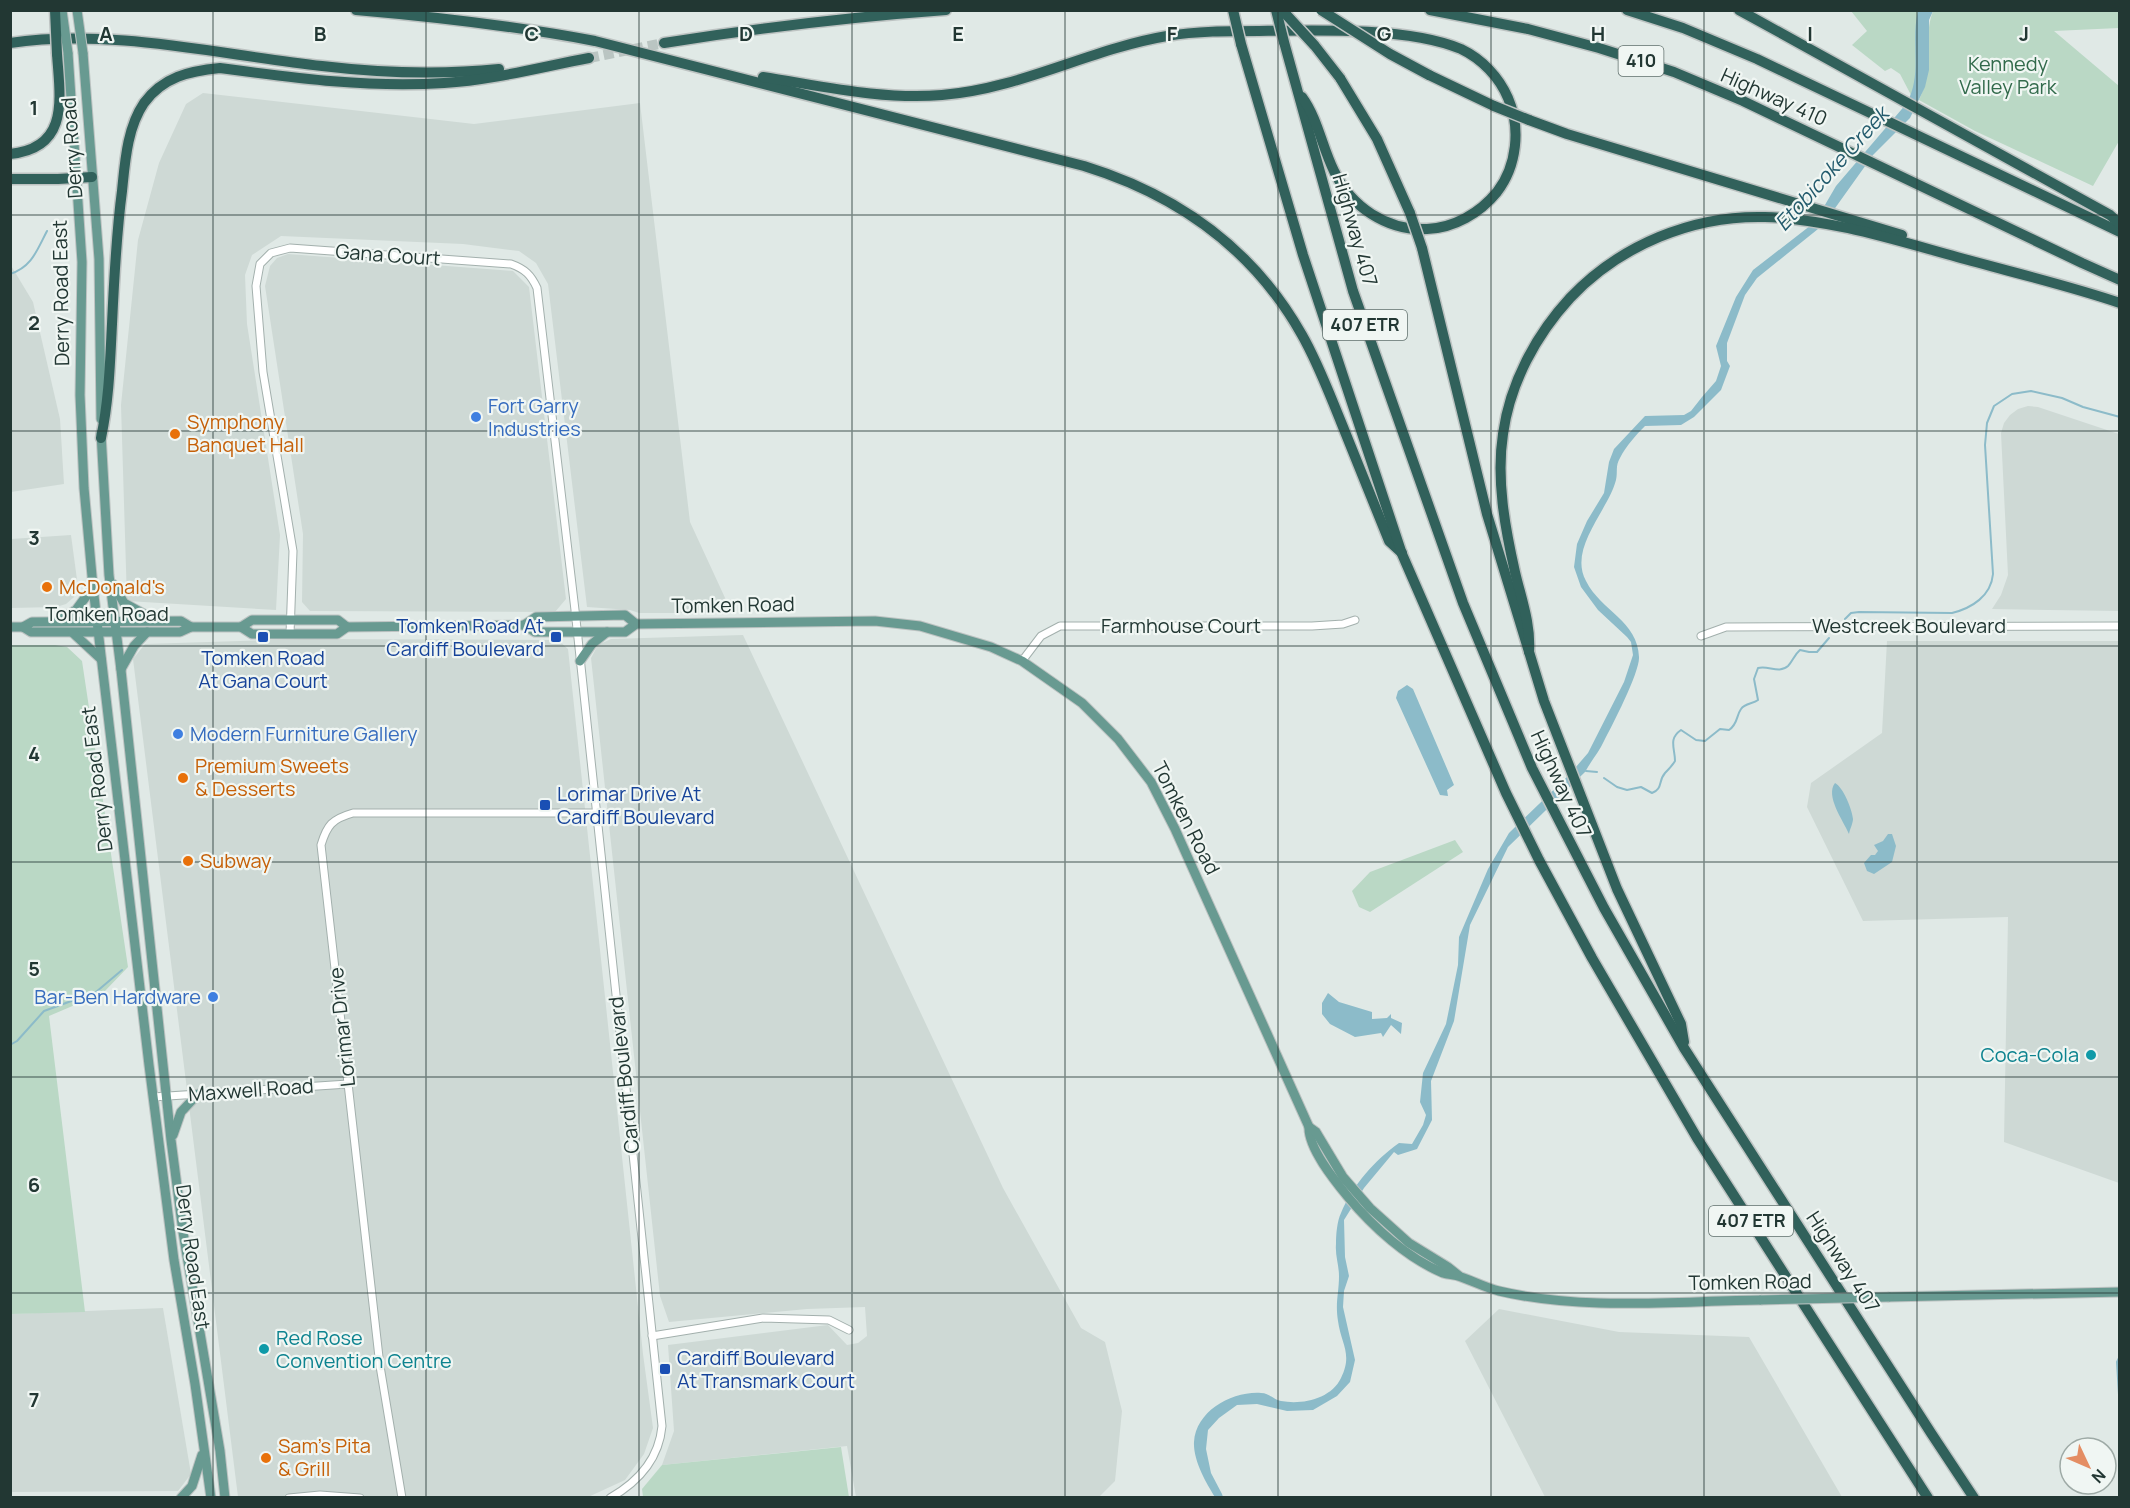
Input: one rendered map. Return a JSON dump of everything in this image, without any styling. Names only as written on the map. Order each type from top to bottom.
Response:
[{"type":"highway","points":[[10,154],[31,150],[39,145],[54,128],[59,113],[62,53],[55,10]]},
{"type":"highway","points":[[356,10],[533,29],[595,41],[1107,173],[1159,195],[1209,227],[1235,249],[1259,273],[1284,305],[1319,367],[1389,542],[1402,554]]},
{"type":"highway","points":[[664,43],[771,26],[946,10]]},
{"type":"highway","name":"407 ETR","points":[[1233,10],[1303,255],[1402,554],[1506,793],[1539,860],[1641,1045],[1697,1138],[1928,1497]]},
{"type":"highway","name":"Highway 407","points":[[1276,10],[1353,291],[1463,603],[1532,768],[1604,908],[1684,1048],[1925,1425],[1974,1497]]},
{"type":"highway","points":[[1282,10],[1340,78],[1377,139],[1410,213],[1422,248],[1486,514],[1544,700],[1586,814],[1617,889],[1681,1024],[1684,1048]]},
{"type":"highway","points":[[1321,10],[1364,38],[1429,75],[1529,120],[1567,134],[1850,219],[2037,279]]},
{"type":"highway","name":"Highway 410","points":[[1430,10],[1528,29],[1599,48],[1674,72],[1743,100],[2120,280]]},
{"type":"highway","name":"Highway 410","points":[[1628,10],[1683,28],[1757,59],[2120,232]]},
{"type":"highway","points":[[1739,10],[2110,215],[2120,224]]},
{"type":"highway","points":[[727,75],[746,75],[897,96],[943,95],[1019,81],[1126,46],[1166,36],[1214,32],[1318,30],[1395,35],[1437,41],[1464,50],[1496,76],[1509,99],[1514,117],[1516,134],[1510,167],[1493,196],[1482,207],[1462,220],[1433,229],[1410,229],[1390,224],[1362,207],[1344,188],[1334,172],[1311,109],[1297,90]]},
{"type":"highway","points":[[10,43],[36,40],[98,39],[168,45],[321,66],[414,74],[541,67]]},
{"type":"highway","points":[[101,438],[108,405],[116,244],[124,167],[129,140],[138,114],[158,88],[181,75],[194,71],[220,69],[318,81],[411,84],[466,81],[517,74],[589,58]]},
{"type":"highway","points":[[10,179],[92,177]]},
{"type":"highway","points":[[1529,652],[1530,634],[1506,534],[1501,477],[1502,435],[1521,372],[1542,333],[1587,281],[1616,260],[1675,231],[1716,221],[1763,217],[1788,219],[1890,239],[2120,303]]},
{"type":"main road","points":[[62,10],[62,53]]},
{"type":"main road","name":"Derry Road","points":[[77,10],[83,53],[99,259],[103,492]]},
{"type":"main road","name":"Derry Road East","points":[[62,53],[76,178],[82,262],[80,395],[84,488],[93,587],[174,1260],[211,1497]]},
{"type":"main road","name":"Derry Road East","points":[[103,492],[109,575],[171,1140],[185,1244],[220,1451],[225,1497]]},
{"type":"main road","points":[[109,575],[116,592],[124,603],[155,620]]},
{"type":"main road","points":[[58,620],[76,610],[93,587]]},
{"type":"main road","name":"Tomken Road","points":[[241,627],[252,634],[337,634],[347,627],[524,625],[536,617],[626,615],[636,624]]},
{"type":"main road","name":"Tomken Road","points":[[10,627],[23,627],[32,622],[58,620],[155,620],[181,621],[191,627]]},
{"type":"main road","name":"Tomken Road","points":[[23,627],[31,632],[180,632],[191,627],[241,627],[252,620],[338,620],[347,627]]},
{"type":"main road","name":"Tomken Road","points":[[524,625],[535,632],[625,632],[636,624],[875,621],[920,626],[991,647],[1022,661],[1082,703],[1118,739],[1152,782],[1309,1127],[1316,1132],[1341,1181],[1367,1212],[1458,1275],[1498,1291],[1554,1301],[1589,1304],[2120,1292]]},
{"type":"main road","points":[[121,670],[134,646],[147,632]]},
{"type":"main road","points":[[580,661],[592,644],[607,632]]},
{"type":"main road","points":[[73,633],[101,659]]},
{"type":"main road","points":[[171,1140],[181,1112],[198,1094]]},
{"type":"main road","points":[[181,1497],[194,1482],[204,1450]]},
{"type":"street","name":"Gana Court","points":[[291,634],[291,537],[263,372],[256,286],[260,264],[271,254],[290,248],[512,264],[523,268],[532,278],[537,288],[577,632]]},
{"type":"street","name":"Farmhouse Court","points":[[1022,661],[1041,636],[1060,626],[1312,626],[1343,624],[1355,620]]},
{"type":"street","name":"Westcreek Boulevard","points":[[1701,636],[1726,627],[2120,626]]},
{"type":"street","name":"Cardiff Boulevard","points":[[577,632],[662,1426],[659,1445],[651,1462],[640,1476],[610,1497]]},
{"type":"street","name":"Lorimar Drive","points":[[402,1497],[380,1368],[321,845],[326,828],[334,820],[353,813],[595,813]]},
{"type":"street","name":"Maxwell Road","points":[[153,1097],[348,1084]]},
{"type":"street","points":[[652,1336],[763,1318],[829,1320],[849,1330]]},
{"type":"street","points":[[289,1497],[320,1495],[360,1497]]},
{"type":"shaded area","points":[[203,93],[474,124],[640,103],[690,522],[732,613],[639,613],[630,610],[587,607],[548,284],[536,263],[519,251],[463,244],[281,236],[252,255],[245,275],[247,324],[280,535],[276,610],[127,601],[121,405],[138,240],[159,163],[186,104]]},
{"type":"shaded area","points":[[288,254],[513,271],[529,287],[566,599],[555,612],[310,611],[302,602],[303,534],[265,286],[270,266],[277,258]]},
{"type":"shaded area","points":[[10,264],[33,302],[60,419],[64,484],[11,492]]},
{"type":"shaded area","points":[[2028,406],[2038,407],[2119,434],[2119,611],[1992,609],[2001,595],[2008,575],[2001,433],[2010,415]]},
{"type":"shaded area","points":[[71,535],[78,587],[74,597],[66,604],[56,607],[11,608],[11,539]]},
{"type":"shaded area","points":[[743,635],[1003,1188],[1081,1328],[1105,1342],[1122,1411],[1115,1481],[1099,1497],[856,1497],[847,1446],[662,1465],[674,1431],[668,1345],[828,1325],[847,1345],[858,1343],[867,1336],[865,1307],[807,1309],[669,1322],[660,1296],[591,658],[598,645],[611,639]]},
{"type":"shaded area","points":[[304,639],[558,640],[568,649],[643,1354],[653,1428],[644,1454],[625,1480],[586,1498],[238,1497],[133,659],[145,644]]},
{"type":"shaded area","points":[[1887,641],[2119,641],[2119,1183],[2004,1142],[2008,917],[1863,921],[1807,807],[1811,783],[1882,733]]},
{"type":"shaded area","points":[[163,1308],[191,1474],[178,1491],[11,1492],[10,1314]]},
{"type":"shaded area","points":[[1499,1309],[1619,1332],[1749,1337],[1842,1497],[1545,1497],[1465,1341]]},
{"type":"green space","points":[[1851,11],[1919,11],[1916,32],[1917,66],[1911,95],[1900,74],[1891,68],[1885,71],[1852,45],[1867,31]]},
{"type":"green space","name":"Kennedy Valley Park","points":[[1933,11],[2119,11],[2119,28],[2054,31],[2119,86],[2119,141],[2093,186],[1975,131],[1919,100],[1924,88],[1928,65],[1928,33]]},
{"type":"green space","points":[[11,645],[67,647],[82,661],[128,967],[103,993],[49,1016],[85,1312],[11,1314]]},
{"type":"green space","points":[[1455,840],[1463,852],[1370,912],[1359,907],[1352,891],[1370,872]]},
{"type":"green space","points":[[841,1447],[849,1497],[643,1497],[642,1489],[662,1465]]},
{"type":"water","name":"Etobicoke Creek","points":[[1918,11],[1933,11],[1929,20],[1929,70],[1925,87],[1910,118],[1873,155],[1823,225],[1757,278],[1745,295],[1727,343],[1727,361],[1730,366],[1721,390],[1694,417],[1681,425],[1645,426],[1628,445],[1618,461],[1612,492],[1585,543],[1582,568],[1586,581],[1593,591],[1626,625],[1637,645],[1638,664],[1630,686],[1602,745],[1585,772],[1508,847],[1470,925],[1454,1021],[1431,1081],[1432,1120],[1417,1149],[1398,1155],[1394,1152],[1364,1188],[1344,1220],[1345,1257],[1349,1276],[1344,1291],[1343,1307],[1355,1360],[1350,1382],[1337,1396],[1313,1410],[1287,1411],[1257,1404],[1237,1405],[1219,1418],[1208,1430],[1206,1449],[1211,1473],[1223,1497],[1215,1497],[1201,1471],[1194,1449],[1196,1431],[1208,1412],[1228,1399],[1250,1393],[1264,1393],[1278,1400],[1289,1402],[1315,1399],[1330,1391],[1341,1378],[1346,1355],[1339,1329],[1337,1308],[1339,1276],[1336,1240],[1340,1216],[1351,1193],[1381,1157],[1399,1143],[1412,1144],[1423,1125],[1426,1115],[1420,1102],[1423,1073],[1446,1024],[1458,965],[1459,937],[1488,869],[1509,833],[1569,775],[1588,753],[1624,682],[1633,655],[1631,642],[1598,610],[1581,587],[1574,567],[1577,544],[1587,521],[1604,493],[1609,462],[1614,449],[1645,416],[1684,415],[1691,411],[1716,381],[1721,366],[1716,346],[1736,297],[1753,270],[1815,222],[1836,186],[1907,103],[1914,80]]},
{"type":"water","points":[[1407,685],[1413,689],[1454,785],[1447,790],[1448,796],[1440,795],[1396,698],[1398,691]]},
{"type":"water","points":[[1835,783],[1844,794],[1851,810],[1853,819],[1849,834],[1833,801],[1832,788]]},
{"type":"water","points":[[1888,834],[1892,834],[1896,846],[1892,862],[1874,874],[1867,871],[1864,863],[1878,851],[1874,845],[1883,841]]},
{"type":"water","points":[[1328,993],[1339,1002],[1372,1012],[1372,1019],[1387,1018],[1391,1014],[1391,1018],[1402,1023],[1401,1034],[1391,1025],[1383,1037],[1381,1033],[1355,1037],[1330,1024],[1322,1014],[1322,1003]]},
{"type":"waterway","points":[[10,274],[29,262],[47,231]]},
{"type":"waterway","points":[[1845,619],[1851,613],[1859,612],[1952,613],[1967,608],[1989,589],[1993,574],[1985,445],[1987,423],[1994,406],[2012,394],[2031,391],[2062,398],[2083,407],[2120,417]]},
{"type":"waterway","points":[[1604,778],[1617,787],[1627,790],[1641,787],[1652,793],[1659,787],[1663,776],[1675,761],[1673,740],[1677,733],[1681,730],[1696,740],[1705,741],[1720,729],[1729,730],[1743,707],[1758,700],[1754,679],[1758,668],[1785,668],[1800,650],[1817,652],[1829,638]]},
{"type":"waterway","points":[[1586,771],[1597,772]]},
{"type":"waterway","points":[[10,1045],[17,1041],[44,1011],[96,992],[122,970]]},
{"type":"waterway","points":[[2120,1356],[2117,1362],[2120,1411]]},
{"type":"tunnel","points":[[589,58],[664,43]]},
{"type":"place","name":"Fort Garry Industries","points":[[476,417]]},
{"type":"place","name":"Symphony Banquet Hall","points":[[175,434]]},
{"type":"place","name":"McDonald's","points":[[47,587]]},
{"type":"place","name":"Tomken Road At Gana Court","points":[[263,637]]},
{"type":"place","name":"Tomken Road At Cardiff Boulevard","points":[[556,637]]},
{"type":"place","name":"Modern Furniture Gallery","points":[[178,734]]},
{"type":"place","name":"Premium Sweets & Desserts","points":[[183,778]]},
{"type":"place","name":"Lorimar Drive At Cardiff Boulevard","points":[[545,805]]},
{"type":"place","name":"Subway","points":[[188,861]]},
{"type":"place","name":"Bar-Ben Hardware","points":[[213,997]]},
{"type":"place","name":"Coca-Cola","points":[[2091,1055]]},
{"type":"place","name":"Red Rose Convention Centre","points":[[264,1349]]},
{"type":"place","name":"Cardiff Boulevard At Transmark Court","points":[[665,1369]]},
{"type":"place","name":"Sam’s Pita & Grill","points":[[266,1458]]}]
